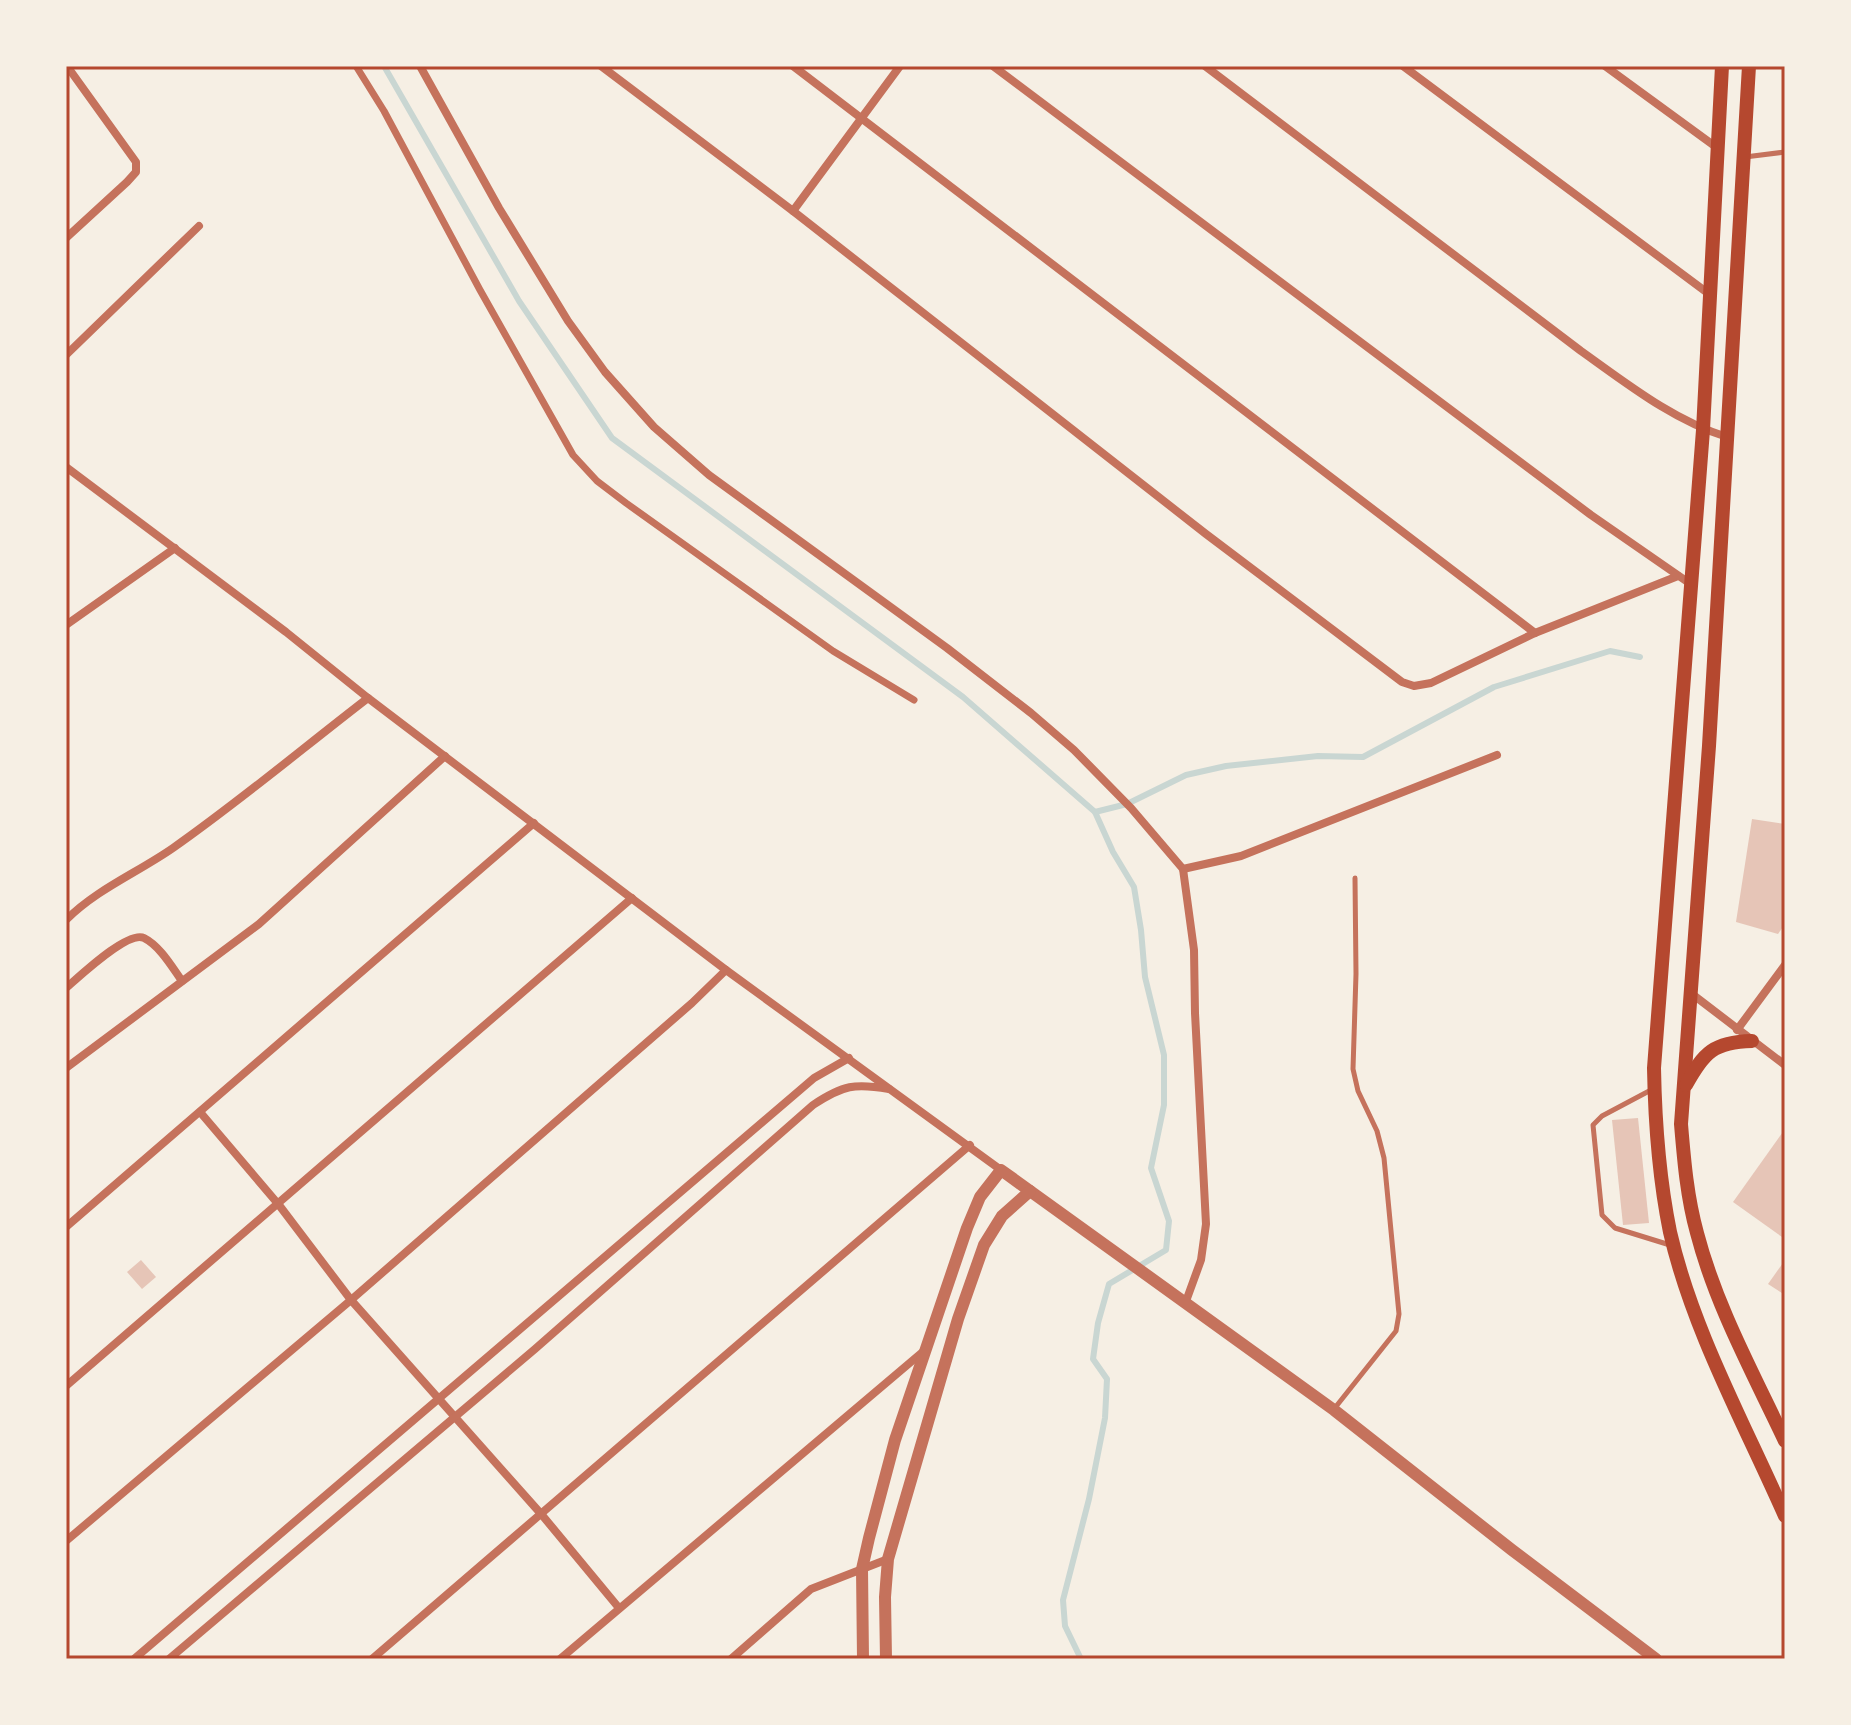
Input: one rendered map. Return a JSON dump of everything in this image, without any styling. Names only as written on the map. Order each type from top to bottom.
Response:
[{"type":"main road","points":[[1722,66],[1703,430],[1655,1088],[1661,1180],[1674,1246],[1687,1290],[1785,1516]]},
{"type":"main road","points":[[1749,66],[1692,994],[1682,1093],[1686,1177],[1697,1232],[1723,1310],[1785,1441]]},
{"type":"main road","points":[[1677,782],[1705,791]]},
{"type":"main road","points":[[1682,1093],[1693,1072],[1712,1050],[1724,1043],[1752,1041]]},
{"type":"street","points":[[66,238],[136,172],[136,162],[67,66]]},
{"type":"street","points":[[356,66],[384,111],[573,455],[597,481],[652,522],[833,651],[914,700]]},
{"type":"street","points":[[420,66],[499,208],[568,321],[605,372],[654,427],[709,475],[1031,713],[1074,750],[1131,808],[1183,869],[1194,950],[1206,1224],[1201,1260],[1185,1304]]},
{"type":"street","points":[[601,66],[1402,682],[1414,686],[1431,683],[1535,633],[1678,576]]},
{"type":"street","points":[[793,66],[1535,633]]},
{"type":"street","points":[[793,211],[900,66]]},
{"type":"street","points":[[993,66],[1578,505],[1692,585]]},
{"type":"street","points":[[1205,66],[1622,381],[1703,430],[1727,437]]},
{"type":"street","points":[[1403,66],[1709,294]]},
{"type":"street","points":[[1605,66],[1716,147]]},
{"type":"street","points":[[66,355],[199,226]]},
{"type":"street","points":[[66,467],[726,970],[1334,1410],[1656,1659]]},
{"type":"street","points":[[66,625],[175,548]]},
{"type":"street","points":[[66,920],[92,897],[152,862],[203,826],[368,698]]},
{"type":"street","points":[[1183,869],[1241,856],[1497,755]]},
{"type":"street","points":[[66,1068],[259,924],[445,756]]},
{"type":"street","points":[[66,1227],[534,823]]},
{"type":"street","points":[[66,1386],[632,898]]},
{"type":"street","points":[[66,988],[121,943],[137,936],[156,947],[182,981]]},
{"type":"street","points":[[1737,1030],[1785,965]]},
{"type":"street","points":[[66,1541],[351,1300],[726,970]]},
{"type":"street","points":[[1692,994],[1785,1065]]},
{"type":"street","points":[[134,1659],[814,1078],[849,1058]]},
{"type":"street","points":[[169,1659],[535,1349],[813,1105],[848,1086],[893,1089]]},
{"type":"street","points":[[200,1112],[279,1205],[351,1300],[542,1515],[619,1608]]},
{"type":"street","points":[[372,1659],[970,1145]]},
{"type":"street","points":[[863,1659],[862,1569],[895,1440],[967,1228],[980,1197],[1001,1170]]},
{"type":"street","points":[[886,1659],[888,1559],[958,1319],[984,1245],[1002,1216],[1030,1191]]},
{"type":"street","points":[[560,1659],[925,1350]]},
{"type":"street","points":[[731,1659],[811,1589],[888,1559]]},
{"type":"lane","points":[[1744,157],[1785,152]]},
{"type":"lane","points":[[1334,1410],[1396,1331],[1399,1314],[1384,1158],[1377,1131],[1358,1091],[1353,1069],[1355,878]]},
{"type":"lane","points":[[1655,1088],[1602,1116],[1593,1125],[1602,1215],[1615,1228],[1674,1246]]},
{"type":"building","points":[[1752,819],[1785,824],[1785,924],[1778,934],[1736,922]]},
{"type":"building","points":[[1638,1118],[1649,1223],[1623,1225],[1612,1120]]},
{"type":"building","points":[[1785,1129],[1785,1233],[1782,1237],[1733,1202]]},
{"type":"building","points":[[141,1260],[156,1277],[142,1289],[127,1272]]},
{"type":"building","points":[[1785,1260],[1785,1295],[1768,1284]]},
{"type":"waterway","points":[[384,66],[519,301],[612,438],[963,697],[1095,812],[1113,852],[1134,887],[1145,977],[1164,1055],[1164,1105],[1151,1168],[1169,1221],[1166,1250],[1109,1284],[1098,1323],[1093,1359],[1107,1379],[1105,1418],[1089,1499],[1063,1600],[1065,1626],[1081,1659]]},
{"type":"waterway","points":[[1095,812],[1127,804],[1186,775],[1226,766],[1318,756],[1363,757],[1494,687],[1610,651],[1640,657]]}]
